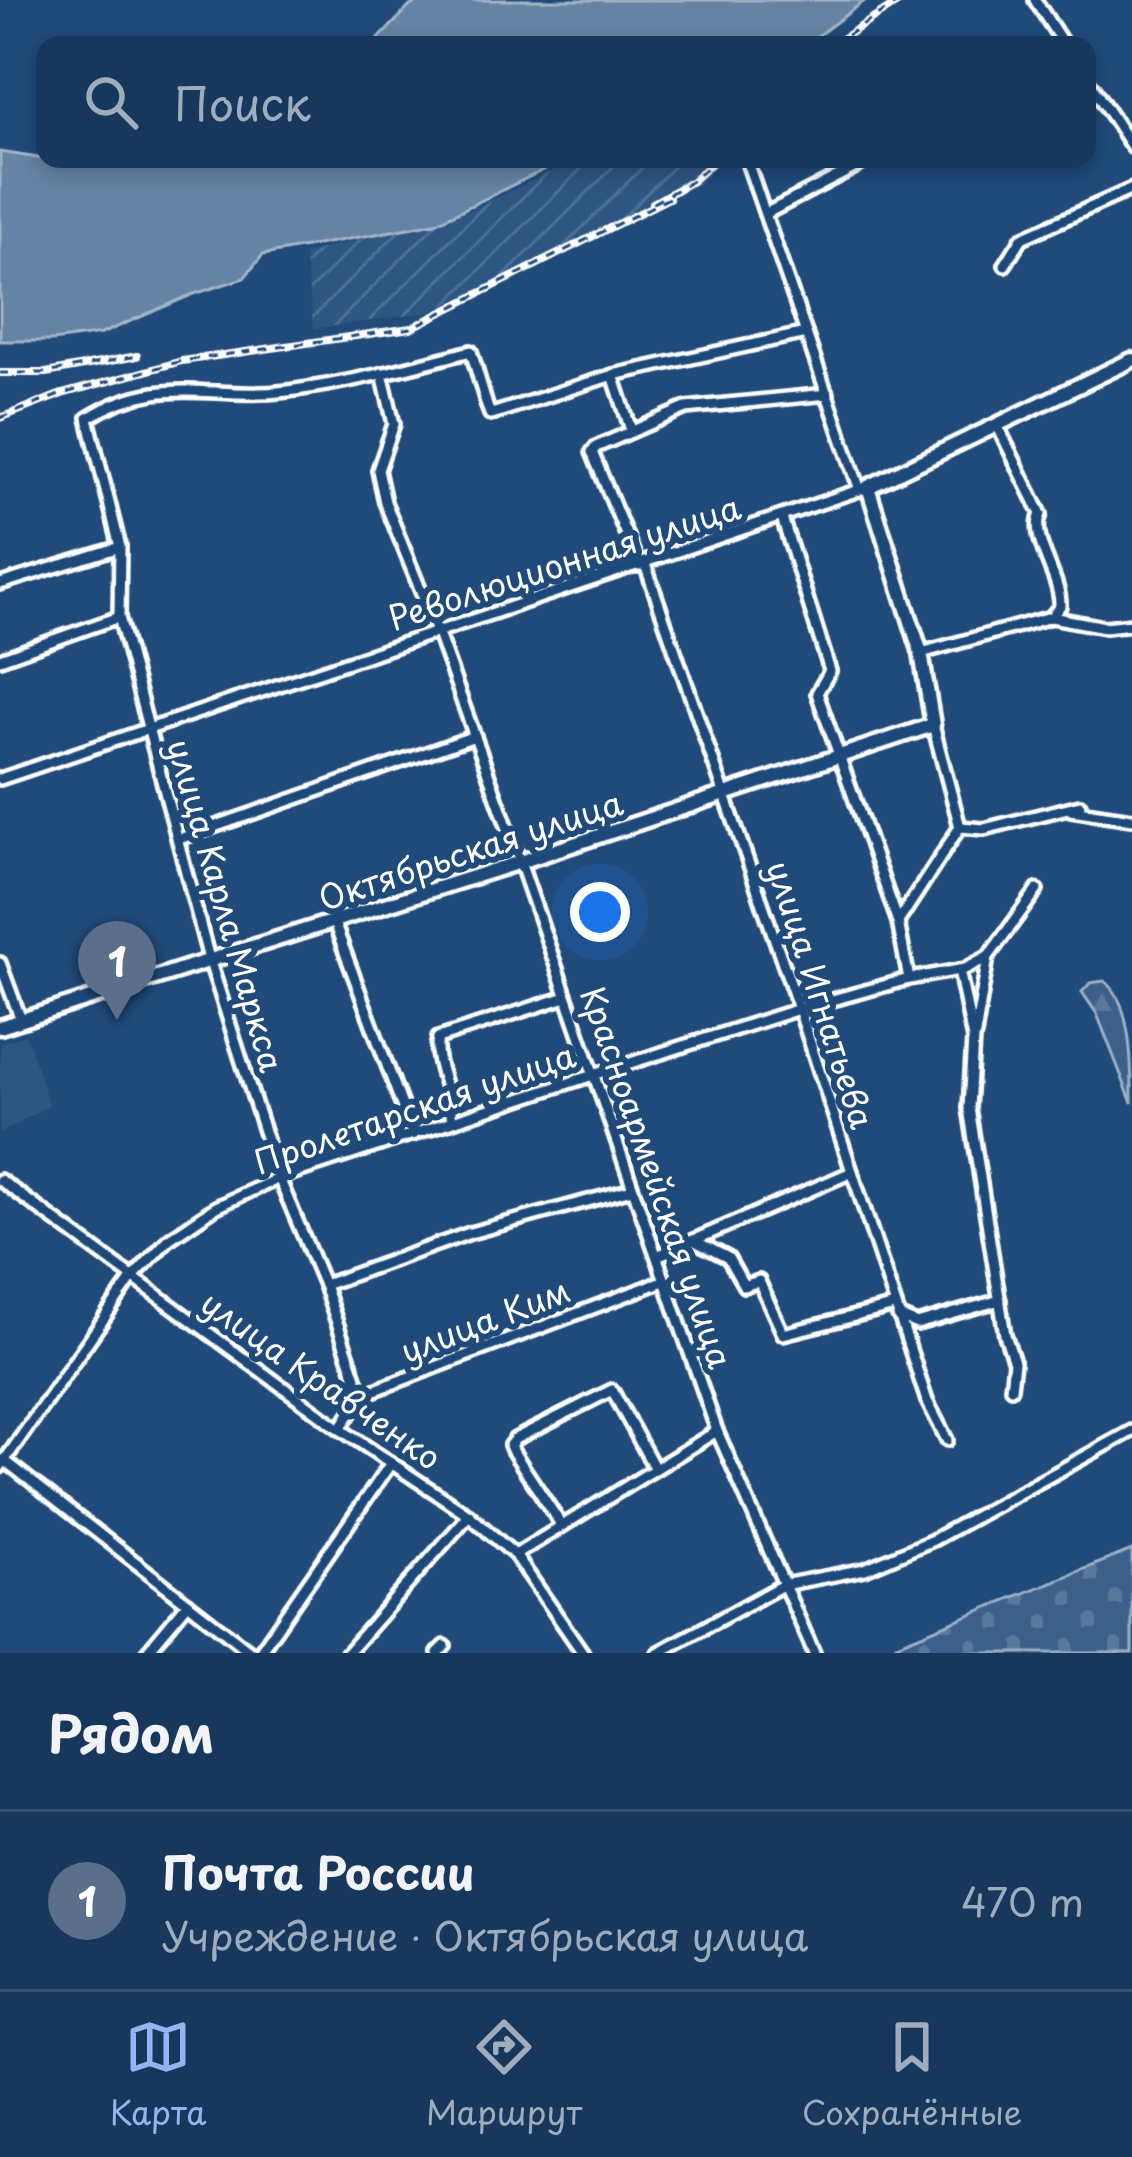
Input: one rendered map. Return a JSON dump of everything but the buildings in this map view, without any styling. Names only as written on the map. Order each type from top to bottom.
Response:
[{"type":"main road","name":"Революционная улица","points":[[864,488],[1132,360]]},
{"type":"main road","points":[[864,488],[921,652],[933,724]]},
{"type":"main road","name":"Октябрьская улица","points":[[0,1027],[520,862],[933,724]]},
{"type":"street","points":[[1035,0],[1058,36]]},
{"type":"street","points":[[1096,93],[1132,147]]},
{"type":"street","points":[[749,168],[864,488]]},
{"type":"street","points":[[765,214],[854,168]]},
{"type":"street","points":[[1005,265],[1022,238],[1132,189]]},
{"type":"street","points":[[382,374],[472,351],[490,414],[613,375],[806,333]]},
{"type":"street","name":"улица Карла Маркса","points":[[362,1395],[324,1285],[279,1178],[209,959],[119,617],[120,547],[88,418],[131,397],[163,389],[265,393],[382,374]]},
{"type":"street","name":"Красноармейская улица","points":[[382,374],[394,424],[379,470],[385,502],[475,736],[717,1431],[814,1653]]},
{"type":"street","points":[[613,375],[631,430],[707,404],[828,394]]},
{"type":"street","points":[[998,427],[1041,514],[1036,528],[1061,601],[1051,617]]},
{"type":"street","name":"улица Игнатьева","points":[[631,430],[592,452],[642,565],[727,794],[927,1401],[946,1440]]},
{"type":"street","name":"Революционная улица","points":[[0,779],[864,488]]},
{"type":"street","points":[[782,518],[830,671],[818,693],[898,922],[909,979]]},
{"type":"street","points":[[0,584],[120,547]]},
{"type":"street","points":[[0,658],[119,617]]},
{"type":"street","points":[[921,652],[1051,617],[1105,628],[1132,624]]},
{"type":"street","points":[[898,922],[960,827],[933,724]]},
{"type":"street","points":[[179,838],[475,736]]},
{"type":"street","points":[[960,827],[984,829],[1080,805]]},
{"type":"street","points":[[1066,810],[1132,819]]},
{"type":"street","points":[[1011,1388],[1014,1362],[969,1108],[973,1046],[988,957],[1037,890]]},
{"type":"street","points":[[333,920],[413,1135]]},
{"type":"street","name":"Пролетарская улица","points":[[2,1461],[134,1277],[169,1239],[216,1208],[279,1178],[593,1075],[799,1009],[959,970],[988,957]]},
{"type":"street","points":[[0,963],[21,1020]]},
{"type":"street","points":[[959,970],[973,1046]]},
{"type":"street","points":[[452,1123],[438,1038],[566,997]]},
{"type":"street","points":[[657,1256],[852,1172]]},
{"type":"street","name":"улица Кравченко","points":[[0,1180],[340,1429],[469,1515],[515,1555],[583,1653]]},
{"type":"street","points":[[324,1285],[470,1233],[632,1189]]},
{"type":"street","points":[[693,1240],[728,1258],[744,1286],[759,1281],[783,1334],[897,1311],[917,1324],[1000,1300]]},
{"type":"street","name":"улица Ким","points":[[362,1395],[667,1280]]},
{"type":"street","points":[[562,1526],[512,1450],[515,1438],[612,1390],[655,1468]]},
{"type":"street","points":[[340,1429],[362,1395]]},
{"type":"street","points":[[515,1555],[717,1431]]},
{"type":"street","points":[[658,1653],[783,1585],[865,1569],[933,1540],[1132,1431]]},
{"type":"street","points":[[2,1461],[255,1653],[391,1463]]},
{"type":"street","points":[[347,1653],[469,1515]]},
{"type":"street","points":[[146,1653],[188,1604]]},
{"type":"shaded area","points":[[422,0],[866,0],[817,36],[382,36]]},
{"type":"shaded area","points":[[0,152],[36,158],[36,168],[548,168],[435,223],[263,255],[244,278],[101,334],[53,341],[0,341]]},
{"type":"shaded area","points":[[558,168],[714,168],[698,185],[430,312],[314,329],[304,254],[471,210]]},
{"type":"shaded area","points":[[26,1035],[49,1105],[0,1134],[0,1043]]},
{"type":"green space","points":[[1104,981],[1125,1018],[1132,1103],[1097,1014],[1082,992],[1090,983]]},
{"type":"green space","points":[[1132,1550],[1132,1653],[899,1653],[896,1644]]},
{"type":"railway","points":[[846,36],[902,0]]},
{"type":"railway","points":[[653,203],[706,168]]},
{"type":"railway","points":[[0,418],[62,394],[182,361],[411,328],[669,198]]},
{"type":"railway","points":[[0,373],[46,373],[137,356]]},
{"type":"place","name":"Почта России","points":[[117,1020]]}]
